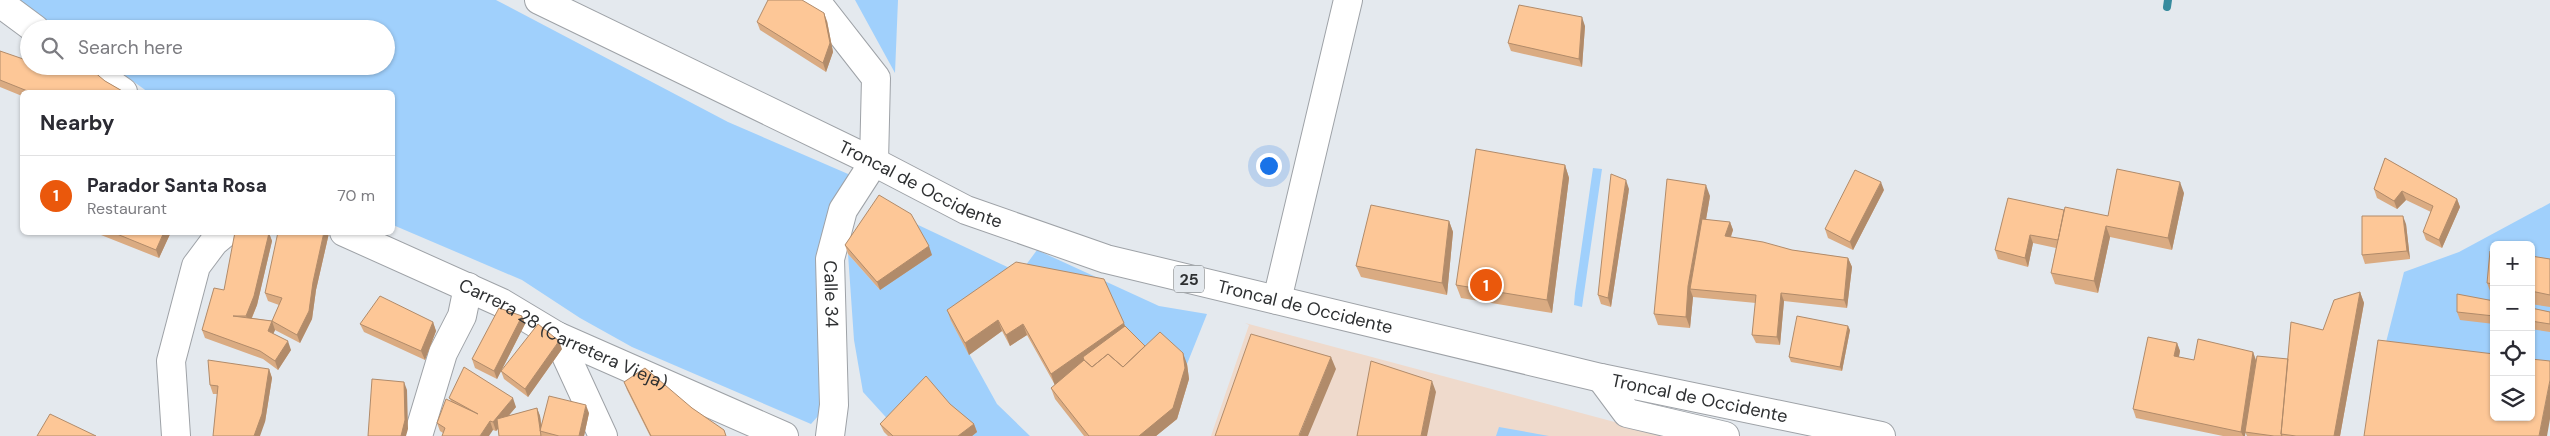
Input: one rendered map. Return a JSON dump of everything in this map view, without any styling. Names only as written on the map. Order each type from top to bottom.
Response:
[{"type":"street","name":"Troncal de Occidente","points":[[538,0],[874,162],[966,210],[1106,259],[1601,378],[1880,436]]},
{"type":"street","points":[[815,0],[876,78],[874,162]]},
{"type":"street","points":[[1277,300],[1348,0]]},
{"type":"street","points":[[0,2],[23,20]]},
{"type":"street","points":[[99,75],[120,90]]},
{"type":"street","name":"Calle 34","points":[[830,436],[834,406],[830,259],[843,210],[874,162]]},
{"type":"street","points":[[176,436],[171,361],[173,352],[196,266],[214,242],[222,235]]},
{"type":"street","name":"Carrera 28 (Carretera Vieja)","points":[[351,235],[502,303],[557,336],[784,436]]},
{"type":"street","points":[[418,436],[443,353],[462,316],[468,287]]},
{"type":"street","points":[[557,336],[603,436]]},
{"type":"street","points":[[1601,378],[1627,413],[1726,436]]},
{"type":"street","points":[[1767,412],[1792,436]]},
{"type":"shaded area","points":[[19,0],[496,0],[728,122],[862,180],[842,210],[827,406],[811,424],[632,347],[580,318],[522,280],[395,226],[395,90],[145,90],[124,75],[395,75],[395,20],[47,20]]},
{"type":"shaded area","points":[[855,0],[898,0],[895,73]]},
{"type":"shaded area","points":[[1593,168],[1602,169],[1582,307],[1574,305]]},
{"type":"shaded area","points":[[2550,203],[2550,374],[2535,372],[2535,241],[2490,241],[2490,367],[2383,354],[2404,272],[2459,252]]},
{"type":"shaded area","points":[[914,223],[1020,273],[1037,250],[1159,306],[1207,314],[1187,364],[1165,344],[1150,357],[951,321],[997,404],[1030,436],[903,436],[863,392],[854,340],[848,254],[880,290]]},
{"type":"shaded area","points":[[1245,323],[1667,436],[1211,436],[1249,325]]},
{"type":"shaded area","points":[[1499,427],[1549,436],[1496,436]]},
{"type":"building","points":[[768,0],[802,0],[824,13],[830,43],[823,63],[757,22]]},
{"type":"building","points":[[1519,5],[1582,17],[1579,59],[1508,43]]},
{"type":"building","points":[[0,51],[20,58],[20,75],[98,75],[121,90],[25,90],[0,80]]},
{"type":"building","points":[[1476,149],[1565,165],[1547,300],[1456,285]]},
{"type":"building","points":[[2385,158],[2457,199],[2439,240],[2423,232],[2433,206],[2402,191],[2394,201],[2374,189]]},
{"type":"building","points":[[2117,169],[2180,182],[2168,238],[2106,226],[2094,281],[2051,273],[2065,207],[2108,216]]},
{"type":"building","points":[[1855,170],[1881,182],[1850,242],[1825,229]]},
{"type":"building","points":[[1611,174],[1626,180],[1608,298],[1598,295]]},
{"type":"building","points":[[1667,179],[1706,185],[1688,286],[1686,317],[1654,314]]},
{"type":"building","points":[[879,195],[911,214],[929,246],[877,282],[845,245]]},
{"type":"building","points":[[2008,198],[2064,210],[2058,240],[2030,235],[2025,258],[1995,250]]},
{"type":"building","points":[[1371,205],[1449,221],[1442,283],[1356,266]]},
{"type":"building","points":[[2362,216],[2403,216],[2407,251],[2362,255]]},
{"type":"building","points":[[1702,219],[1730,222],[1725,236],[1763,242],[1792,250],[1848,258],[1844,300],[1781,293],[1777,337],[1752,335],[1756,295],[1690,289]]},
{"type":"building","points":[[119,235],[163,235],[156,250]]},
{"type":"building","points":[[234,235],[269,235],[254,296],[246,316],[233,316],[272,321],[268,331],[288,341],[275,361],[260,351],[202,330],[214,288],[224,290]]},
{"type":"building","points":[[277,235],[323,235],[309,311],[297,335],[272,321],[282,298],[265,293]]},
{"type":"building","points":[[2490,251],[2490,283],[2487,283]]},
{"type":"building","points":[[2535,257],[2550,259],[2550,295],[2535,292]]},
{"type":"building","points":[[1016,262],[1104,279],[1124,323],[1051,374],[1023,324],[1006,335],[998,320],[965,343],[947,310]]},
{"type":"building","points":[[2360,292],[2334,436],[2281,434],[2291,322],[2323,330],[2334,300]]},
{"type":"building","points":[[2457,294],[2490,300],[2490,316],[2457,312]]},
{"type":"building","points":[[380,296],[433,322],[421,351],[360,324]]},
{"type":"building","points":[[499,308],[522,316],[494,371],[472,359]]},
{"type":"building","points":[[2535,309],[2550,312],[2550,324],[2535,322]]},
{"type":"building","points":[[1797,316],[1848,326],[1840,367],[1789,357]]},
{"type":"building","points":[[538,324],[559,341],[525,389],[501,371]]},
{"type":"building","points":[[1125,326],[1145,346],[1123,367],[1108,354],[1092,367],[1084,360],[1083,357]]},
{"type":"building","points":[[1160,332],[1183,353],[1185,368],[1173,408],[1139,436],[1089,436],[1051,388],[1084,360],[1092,367],[1108,354],[1123,367]]},
{"type":"building","points":[[1251,334],[1331,357],[1299,435],[1301,436],[1215,436]]},
{"type":"building","points":[[2148,337],[2177,343],[2174,356],[2194,360],[2198,339],[2253,352],[2241,432],[2133,409]]},
{"type":"building","points":[[2378,340],[2490,354],[2490,421],[2535,421],[2535,359],[2550,361],[2550,380],[2539,436],[2364,436]]},
{"type":"building","points":[[2257,356],[2288,359],[2282,436],[2245,432]]},
{"type":"building","points":[[208,360],[269,369],[262,414],[254,436],[213,436],[218,386],[210,385]]},
{"type":"building","points":[[1371,361],[1432,381],[1421,436],[1357,436]]},
{"type":"building","points":[[464,367],[513,398],[493,422],[490,421],[480,436],[442,436],[445,428],[437,423],[446,399],[478,414],[449,398]]},
{"type":"building","points":[[645,368],[692,408],[724,430],[726,436],[651,436],[624,382]]},
{"type":"building","points":[[926,376],[950,404],[974,424],[958,436],[893,436],[880,424]]},
{"type":"building","points":[[372,379],[404,382],[405,420],[401,436],[368,436]]},
{"type":"building","points":[[549,396],[586,405],[579,436],[559,436],[540,431]]},
{"type":"building","points":[[537,408],[541,436],[499,436],[497,419]]},
{"type":"building","points":[[50,414],[96,436],[37,436]]},
{"type":"waterway","points":[[2167,7],[2168,0]]},
{"type":"place","name":"Parador Santa Rosa","points":[[1486,285]]}]
